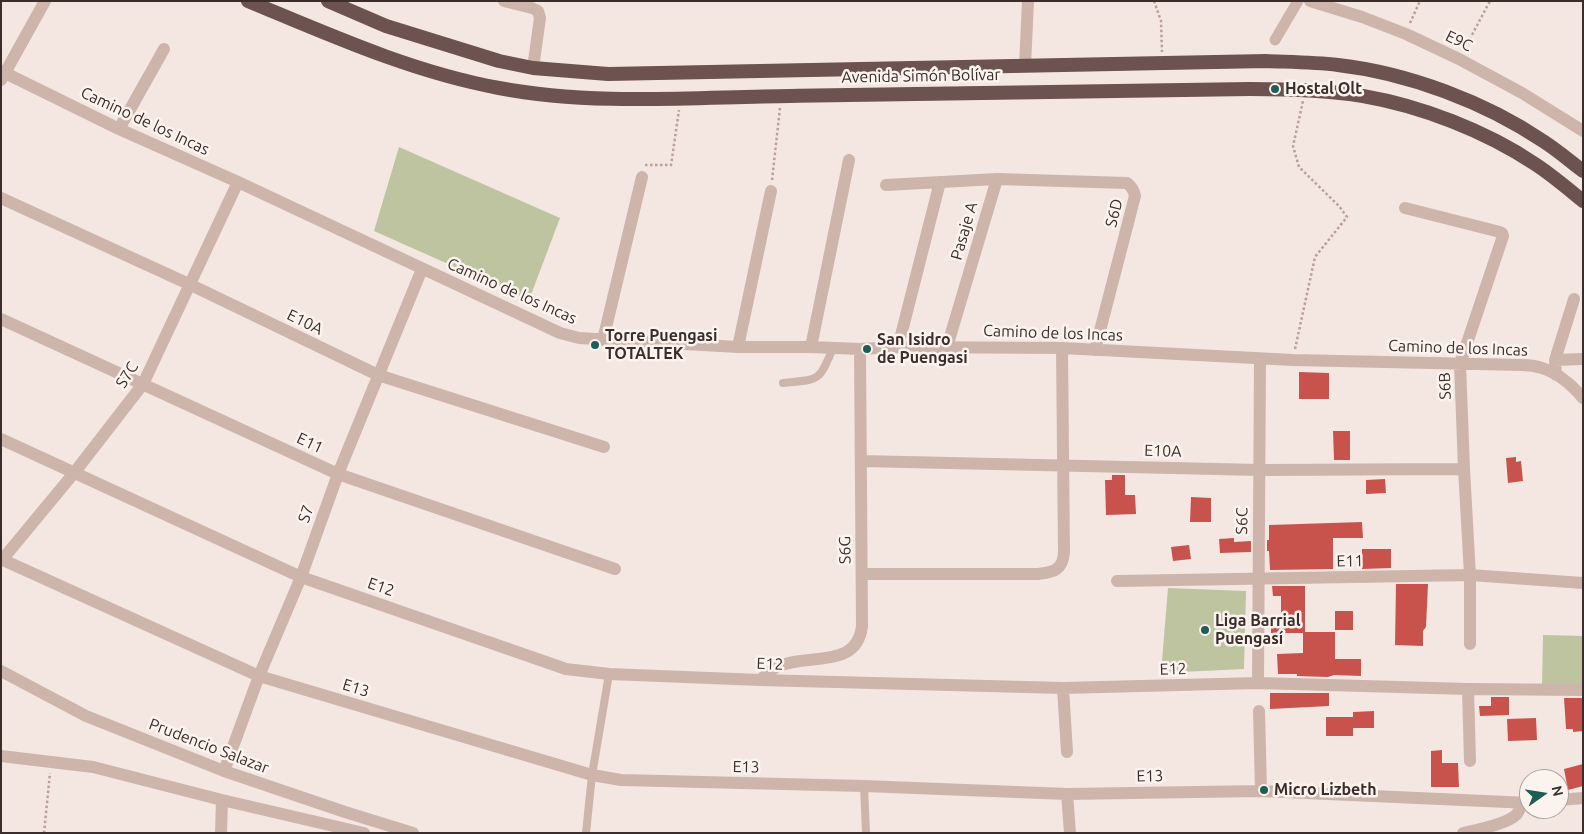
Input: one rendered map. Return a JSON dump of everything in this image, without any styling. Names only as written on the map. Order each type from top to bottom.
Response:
[{"type":"highway","name":"Avenida Simón Bolívar","points":[[248,1],[362,48],[429,71],[499,88],[553,95],[681,99],[1250,89],[1304,90],[1364,96],[1404,105],[1472,129],[1536,164],[1583,201]]},
{"type":"highway","name":"Avenida Simón Bolívar","points":[[328,1],[386,26],[499,61],[533,68],[608,74],[1266,61],[1338,65],[1398,77],[1448,93],[1477,105],[1543,141],[1583,170]]},
{"type":"street","points":[[2,74],[45,1]]},
{"type":"street","points":[[504,1],[538,11],[540,18],[533,68]]},
{"type":"street","points":[[1025,66],[1028,1]]},
{"type":"street","points":[[1275,40],[1298,1]]},
{"type":"street","name":"E9C","points":[[1310,1],[1362,17],[1459,58],[1522,93],[1583,131]]},
{"type":"street","points":[[119,128],[164,49]]},
{"type":"street","name":"Camino de los Incas","points":[[2,74],[560,333],[579,338],[738,347],[811,347],[860,350],[898,347],[1062,348],[1260,359],[1522,365],[1541,367],[1556,375],[1570,384],[1583,398]]},
{"type":"street","points":[[811,347],[848,160]]},
{"type":"street","points":[[603,340],[642,177]]},
{"type":"street","name":"Pasaje A","points":[[886,185],[997,179],[947,347]]},
{"type":"street","name":"S6D","points":[[997,179],[1127,183],[1134,190],[1135,196],[1095,350]]},
{"type":"street","name":"S7C","points":[[2,559],[74,473],[143,384],[238,182]]},
{"type":"street","points":[[898,347],[940,182]]},
{"type":"street","points":[[738,347],[771,191]]},
{"type":"street","name":"E10A","points":[[1,198],[191,285],[378,375],[604,448]]},
{"type":"street","name":"S6B","points":[[1405,208],[1502,233],[1503,236],[1460,364],[1470,575],[1470,644]]},
{"type":"street","name":"S7","points":[[224,770],[259,676],[301,576],[338,474],[422,269]]},
{"type":"street","points":[[1556,375],[1555,360],[1574,299]]},
{"type":"street","name":"E11","points":[[1,319],[338,474],[615,569]]},
{"type":"street","points":[[862,574],[1038,574],[1053,572],[1058,569],[1063,560],[1062,348]]},
{"type":"street","name":"S6G","points":[[760,680],[771,670],[785,663],[839,656],[855,646],[861,636],[860,350]]},
{"type":"street","name":"S6C","points":[[1258,683],[1260,359]]},
{"type":"street","points":[[1555,360],[1583,359]]},
{"type":"street","name":"E12","points":[[1,439],[301,576],[566,669],[609,674],[760,680],[1063,688],[1258,683],[1583,690]]},
{"type":"street","name":"E10A","points":[[861,460],[1260,470],[1464,469]]},
{"type":"street","name":"E13","points":[[2,559],[259,676],[592,775],[621,780],[864,786],[1067,794],[1261,791],[1519,803]]},
{"type":"street","name":"E11","points":[[1117,581],[1470,575],[1583,583]]},
{"type":"street","name":"Prudencio Salazar","points":[[1,672],[86,716],[224,770],[345,812],[413,833]]},
{"type":"street","points":[[1063,688],[1067,752]]},
{"type":"street","points":[[1468,689],[1470,761]]},
{"type":"street","points":[[1259,711],[1261,791]]},
{"type":"street","points":[[1,756],[93,767],[222,800],[364,833]]},
{"type":"street","points":[[1067,794],[1070,833]]},
{"type":"street","points":[[1569,799],[1583,798]]},
{"type":"street","points":[[221,833],[222,800]]},
{"type":"street","points":[[1464,833],[1509,820],[1519,812]]},
{"type":"lane","points":[[783,383],[814,380],[822,373],[833,348]]},
{"type":"lane","points":[[586,833],[592,775],[609,674]]},
{"type":"lane","points":[[864,786],[866,833]]},
{"type":"path","points":[[1154,1],[1160,21],[1163,63]]},
{"type":"path","points":[[1406,34],[1420,1]]},
{"type":"path","points":[[1459,58],[1490,1]]},
{"type":"path","points":[[1293,360],[1315,257],[1347,217],[1339,206],[1299,167],[1293,146],[1304,90]]},
{"type":"path","points":[[771,191],[781,96]]},
{"type":"path","points":[[642,177],[644,165],[671,166],[681,99]]},
{"type":"path","points":[[44,833],[51,761]]},
{"type":"green space","points":[[399,147],[560,218],[529,300],[374,231]]},
{"type":"green space","name":"Liga Barrial Puengasí","points":[[1168,588],[1246,591],[1244,669],[1161,673]]},
{"type":"green space","points":[[1543,635],[1583,636],[1583,684],[1542,684]]},
{"type":"building","points":[[1299,372],[1329,373],[1329,399],[1299,399]]},
{"type":"building","points":[[1333,431],[1350,431],[1350,460],[1334,460]]},
{"type":"building","points":[[1516,457],[1516,462],[1521,461],[1523,481],[1508,483],[1506,458]]},
{"type":"building","points":[[1112,475],[1125,475],[1125,495],[1135,495],[1136,514],[1106,515],[1105,480],[1112,480]]},
{"type":"building","points":[[1385,479],[1386,493],[1366,494],[1366,480]]},
{"type":"building","points":[[1191,497],[1211,498],[1211,522],[1190,522]]},
{"type":"building","points":[[1362,522],[1363,538],[1333,538],[1333,569],[1270,570],[1269,551],[1267,551],[1269,525]]},
{"type":"building","points":[[1234,538],[1234,542],[1251,541],[1251,552],[1220,553],[1219,539]]},
{"type":"building","points":[[1189,545],[1191,559],[1173,561],[1171,547]]},
{"type":"building","points":[[1362,549],[1391,549],[1391,568],[1362,569]]},
{"type":"building","points":[[1396,584],[1428,584],[1423,646],[1395,645]]},
{"type":"building","points":[[1272,586],[1305,586],[1305,632],[1335,632],[1335,659],[1361,659],[1361,676],[1334,675],[1328,677],[1278,674],[1277,654],[1303,653],[1303,633],[1271,633],[1271,621],[1281,621],[1281,596],[1273,596]]},
{"type":"building","points":[[1335,611],[1353,611],[1353,630],[1335,630]]},
{"type":"building","points":[[1270,693],[1329,693],[1329,706],[1270,709]]},
{"type":"building","points":[[1491,697],[1509,697],[1509,715],[1480,716],[1479,706],[1491,706]]},
{"type":"building","points":[[1564,698],[1583,698],[1583,731],[1573,732],[1573,729],[1566,729]]},
{"type":"building","points":[[1374,711],[1374,728],[1353,728],[1353,736],[1326,736],[1326,717],[1353,717],[1353,712]]},
{"type":"building","points":[[1536,718],[1537,740],[1508,741],[1507,719]]},
{"type":"building","points":[[1442,750],[1442,763],[1458,763],[1459,787],[1431,787],[1431,751]]},
{"type":"building","points":[[1583,764],[1583,786],[1569,790],[1569,769],[1564,769]]},
{"type":"place","name":"Hostal Olt","points":[[1275,89]]},
{"type":"place","name":"Torre Puengasi TOTALTEK","points":[[595,345]]},
{"type":"place","name":"San Isidro de Puengasi","points":[[867,349]]},
{"type":"place","name":"Liga Barrial Puengasí","points":[[1205,630]]},
{"type":"place","name":"Micro Lizbeth","points":[[1264,790]]}]
